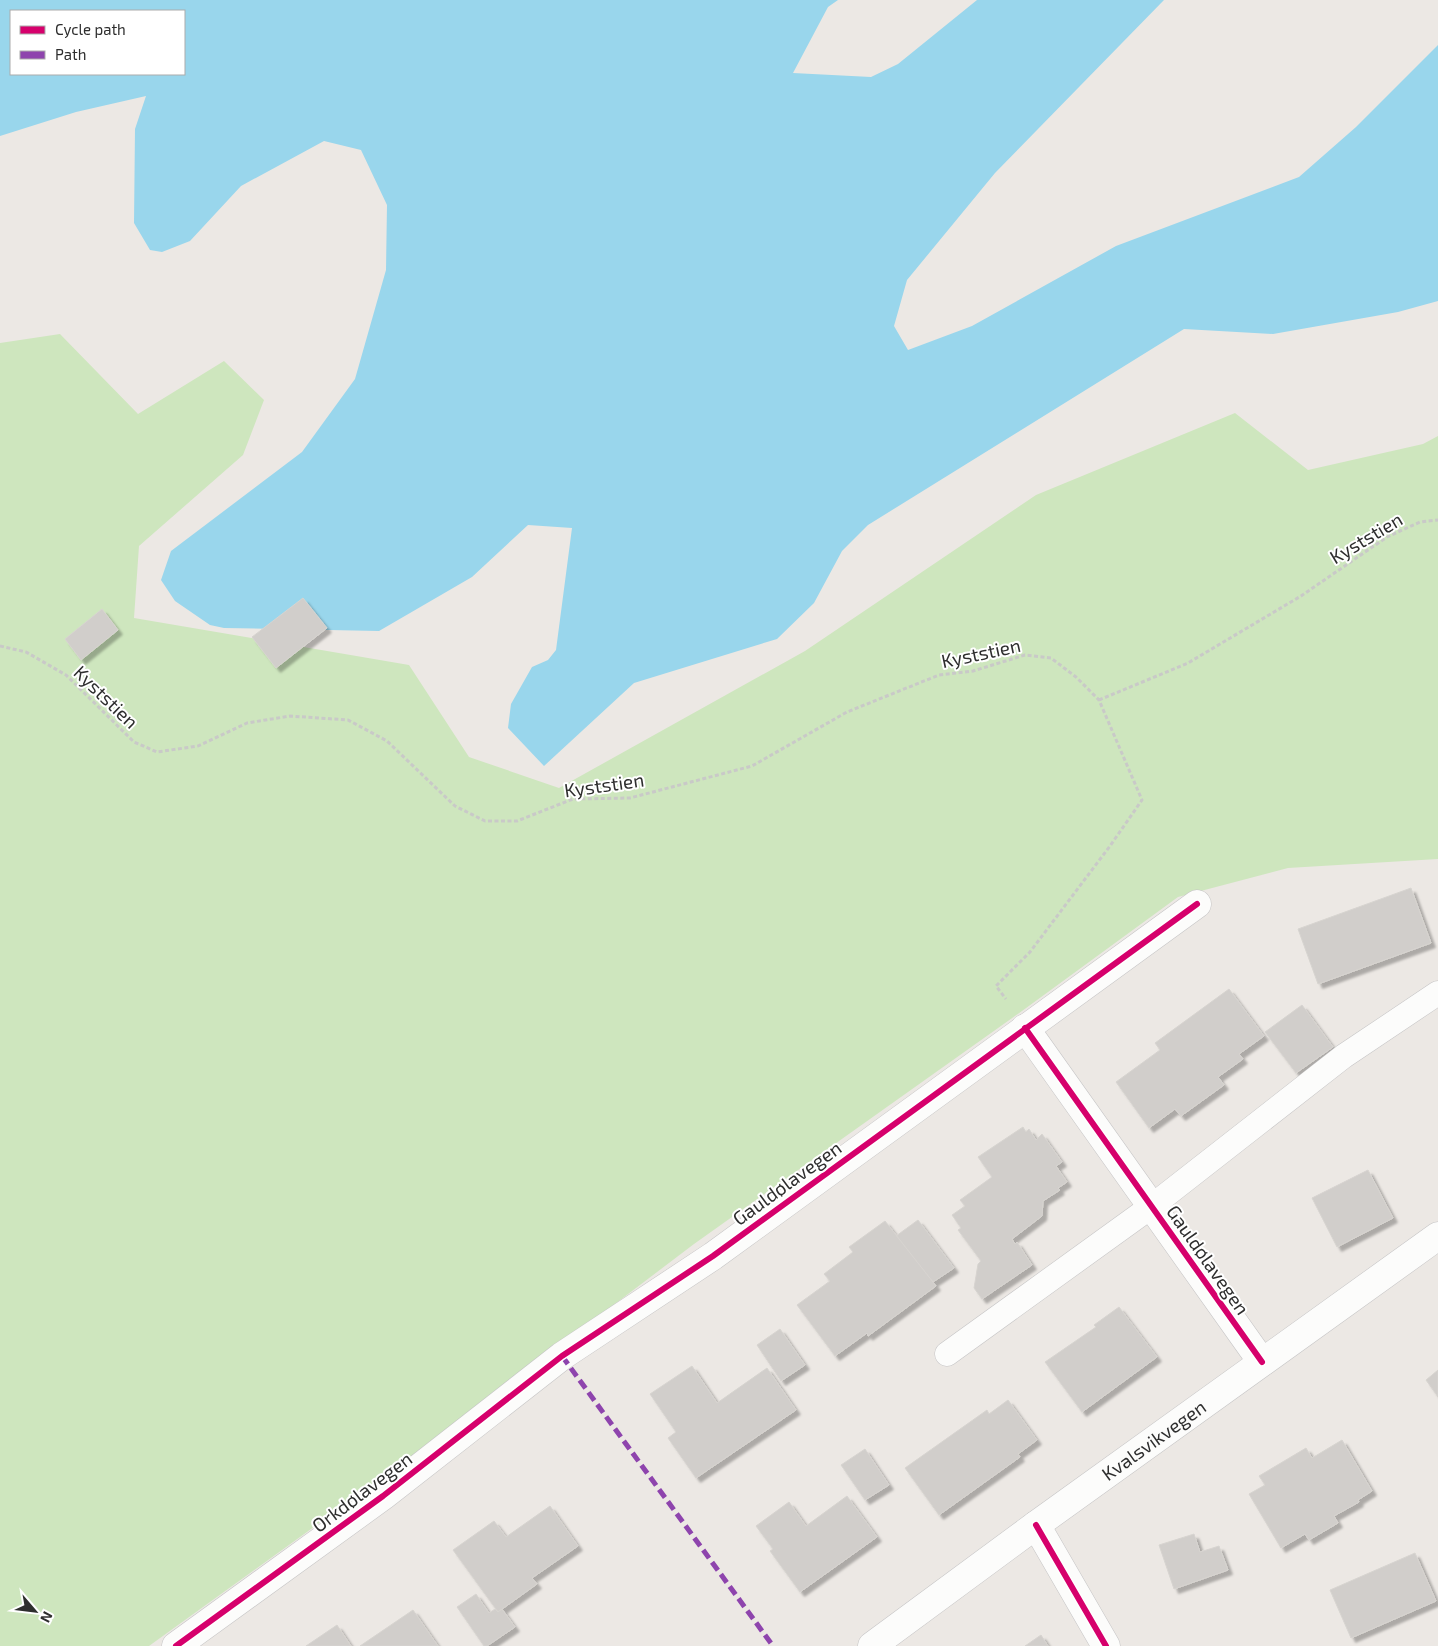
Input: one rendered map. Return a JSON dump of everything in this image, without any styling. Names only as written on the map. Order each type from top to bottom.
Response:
[{"type":"street","name":"Gauldølavegen","points":[[562,1356],[713,1256],[1197,904]]},
{"type":"street","name":"Gauldølavegen","points":[[1025,1028],[1262,1362]]},
{"type":"street","name":"Kvalsvikvegen","points":[[872,1646],[1036,1525],[1438,1236]]},
{"type":"street","name":"Orkdølavegen","points":[[176,1646],[383,1496],[562,1356]]},
{"type":"street","points":[[1036,1525],[1106,1646]]},
{"type":"lane","name":"Gauldølavegen","points":[[947,1354],[1152,1206],[1344,1056],[1438,993]]},
{"type":"green space","points":[[60,334],[138,414],[224,361],[264,400],[243,455],[139,546],[134,618],[409,665],[469,757],[559,788],[805,651],[1036,495],[1235,413],[1308,470],[1423,444],[1438,436],[1438,859],[1288,868],[1178,897],[1022,1011],[694,1244],[462,1420],[149,1646],[0,1646],[0,343]]},
{"type":"water","points":[[0,0],[838,0],[828,7],[793,73],[871,77],[898,64],[977,0],[1164,0],[995,173],[907,280],[894,326],[908,350],[972,326],[1116,246],[1299,177],[1356,127],[1438,45],[1438,301],[1398,312],[1273,334],[1184,329],[868,525],[842,551],[814,603],[777,639],[634,683],[544,766],[508,728],[511,704],[532,667],[548,660],[556,650],[572,528],[528,525],[472,577],[379,631],[224,628],[210,625],[175,601],[161,580],[171,551],[302,452],[355,379],[386,270],[387,205],[361,150],[324,141],[241,186],[190,241],[162,252],[150,250],[134,223],[135,129],[146,96],[76,112],[0,136]]},
{"type":"building","points":[[303,598],[327,628],[276,668],[252,637]]},
{"type":"building","points":[[102,609],[118,630],[81,660],[65,639]]},
{"type":"building","points":[[1411,888],[1431,943],[1318,984],[1298,929]]},
{"type":"building","points":[[1229,989],[1264,1036],[1239,1054],[1243,1059],[1218,1077],[1224,1085],[1181,1116],[1175,1109],[1149,1128],[1116,1082],[1160,1050],[1155,1043]]},
{"type":"building","points":[[1302,1005],[1333,1047],[1296,1073],[1265,1032]]},
{"type":"building","points":[[1023,1127],[1026,1132],[1029,1129],[1036,1140],[1042,1134],[1062,1162],[1056,1166],[1067,1182],[1058,1188],[1060,1190],[1043,1201],[1042,1216],[1012,1239],[1015,1244],[1017,1242],[1032,1265],[982,1299],[974,1288],[978,1264],[981,1261],[958,1230],[961,1228],[952,1215],[965,1206],[960,1200],[992,1177],[978,1157]]},
{"type":"building","points":[[1368,1170],[1393,1218],[1337,1247],[1312,1198]]},
{"type":"building","points":[[918,1220],[954,1268],[933,1282],[896,1236]]},
{"type":"building","points":[[885,1221],[936,1286],[868,1336],[867,1333],[835,1356],[797,1305],[830,1281],[824,1274],[853,1252],[849,1247]]},
{"type":"building","points":[[1119,1307],[1157,1357],[1082,1412],[1045,1362],[1096,1327],[1094,1325]]},
{"type":"building","points":[[780,1329],[805,1365],[781,1381],[757,1345]]},
{"type":"building","points":[[692,1366],[717,1403],[767,1368],[796,1410],[696,1478],[668,1438],[676,1432],[650,1394]]},
{"type":"building","points":[[1438,1370],[1438,1397],[1426,1380]]},
{"type":"building","points":[[1008,1400],[1037,1440],[1018,1454],[1020,1457],[939,1515],[905,1468],[987,1410],[989,1414]]},
{"type":"building","points":[[1342,1440],[1372,1491],[1358,1500],[1359,1502],[1334,1516],[1338,1523],[1309,1540],[1305,1534],[1281,1548],[1249,1494],[1265,1485],[1259,1476],[1306,1448],[1312,1458]]},
{"type":"building","points":[[865,1449],[889,1485],[865,1500],[841,1465]]},
{"type":"building","points":[[847,1496],[877,1537],[800,1592],[770,1551],[773,1549],[756,1526],[789,1502],[806,1526]]},
{"type":"building","points":[[550,1506],[578,1546],[532,1578],[537,1584],[498,1612],[453,1550],[494,1521],[506,1537]]},
{"type":"building","points":[[1194,1534],[1200,1552],[1219,1546],[1228,1570],[1174,1589],[1159,1545]]},
{"type":"building","points":[[1415,1553],[1436,1601],[1351,1638],[1330,1590]]},
{"type":"building","points":[[476,1594],[489,1613],[495,1609],[498,1612],[502,1609],[515,1627],[487,1646],[484,1646],[457,1607]]},
{"type":"building","points":[[413,1610],[438,1646],[360,1646]]},
{"type":"building","points":[[337,1625],[351,1646],[306,1646]]},
{"type":"building","points":[[1041,1635],[1048,1646],[1025,1646]]},
{"type":"marked path","points":[[562,1356],[773,1646]]},
{"type":"cycle path","points":[[176,1646],[383,1496],[562,1356],[713,1256],[1197,904]]},
{"type":"cycle path","points":[[1025,1028],[1262,1362]]},
{"type":"cycle path","points":[[1036,1525],[1106,1646]]}]
